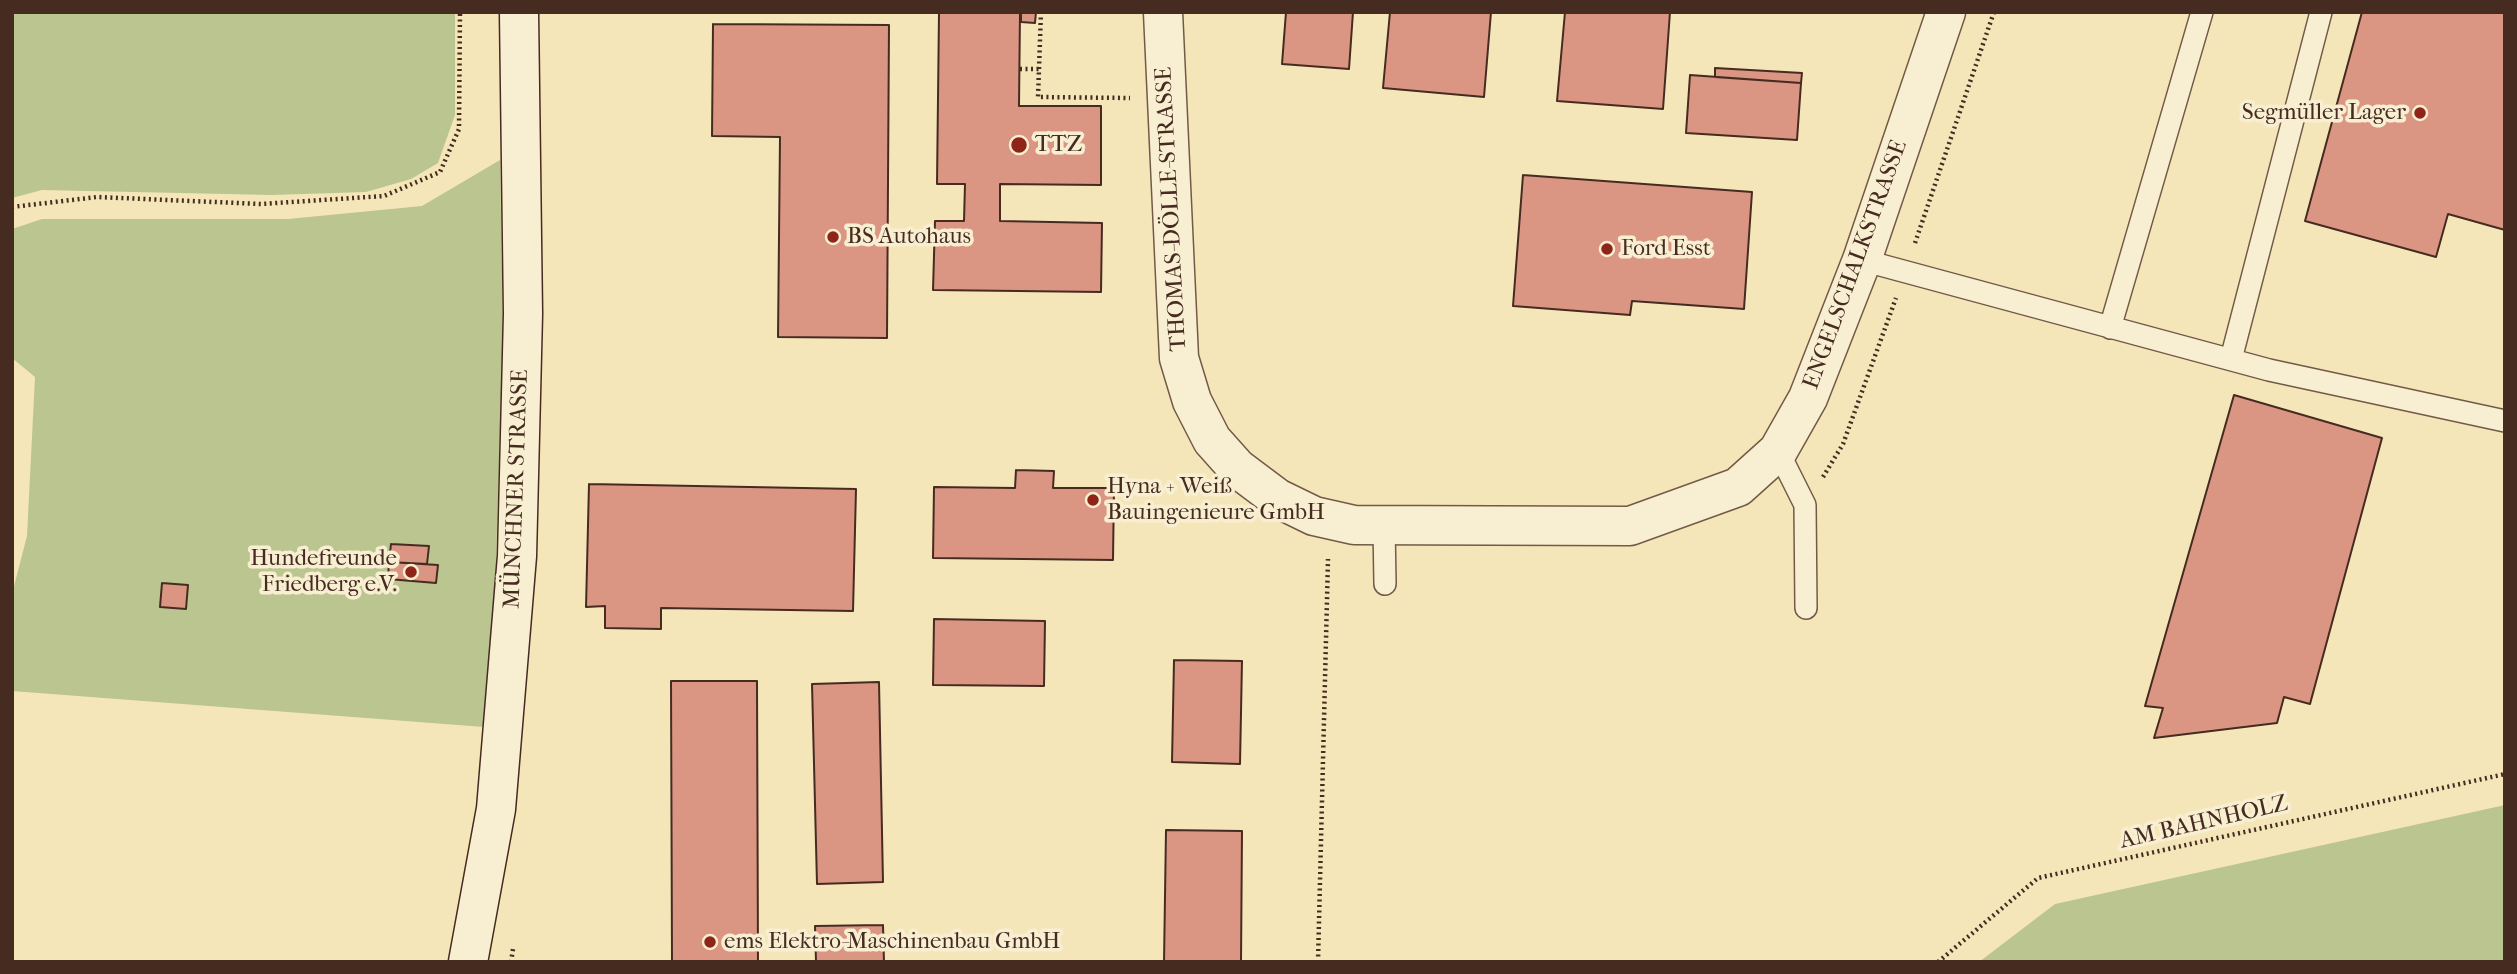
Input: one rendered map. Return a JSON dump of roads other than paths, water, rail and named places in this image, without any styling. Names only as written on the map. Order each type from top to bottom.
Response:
[{"type":"street","name":"MÜNCHNER STRASSE","points":[[468,962],[496,809],[517,556],[523,314],[519,12]]},
{"type":"street","name":"THOMAS-DÖLLE-STRASSE","points":[[1163,12],[1179,358],[1192,401],[1212,440],[1237,468],[1277,498],[1314,516],[1369,525]]},
{"type":"street","name":"ENGELSCHALKSTRASSE","points":[[1369,525],[1630,526],[1738,487],[1778,451],[1808,398],[1862,260],[1946,12]]},
{"type":"lane","points":[[2110,328],[2202,12]]},
{"type":"lane","points":[[2231,359],[2321,12]]},
{"type":"lane","points":[[1862,260],[2231,359],[2505,421]]},
{"type":"lane","points":[[1778,451],[1805,505],[1806,608]]},
{"type":"lane","points":[[1369,525],[1385,584]]},
{"type":"place","name":"Segmüller Lager","points":[[2420,113]]},
{"type":"place","name":"TTZ","points":[[1019,145]]},
{"type":"place","name":"BS Autohaus","points":[[833,237]]},
{"type":"place","name":"Ford Esst","points":[[1607,249]]},
{"type":"place","name":"Hyna + Weiß Bauingenieure GmbH","points":[[1093,500]]},
{"type":"place","name":"Hundefreunde Friedberg e.V.","points":[[411,572]]},
{"type":"place","name":"ems Elektro-Maschinenbau GmbH","points":[[710,942]]}]
